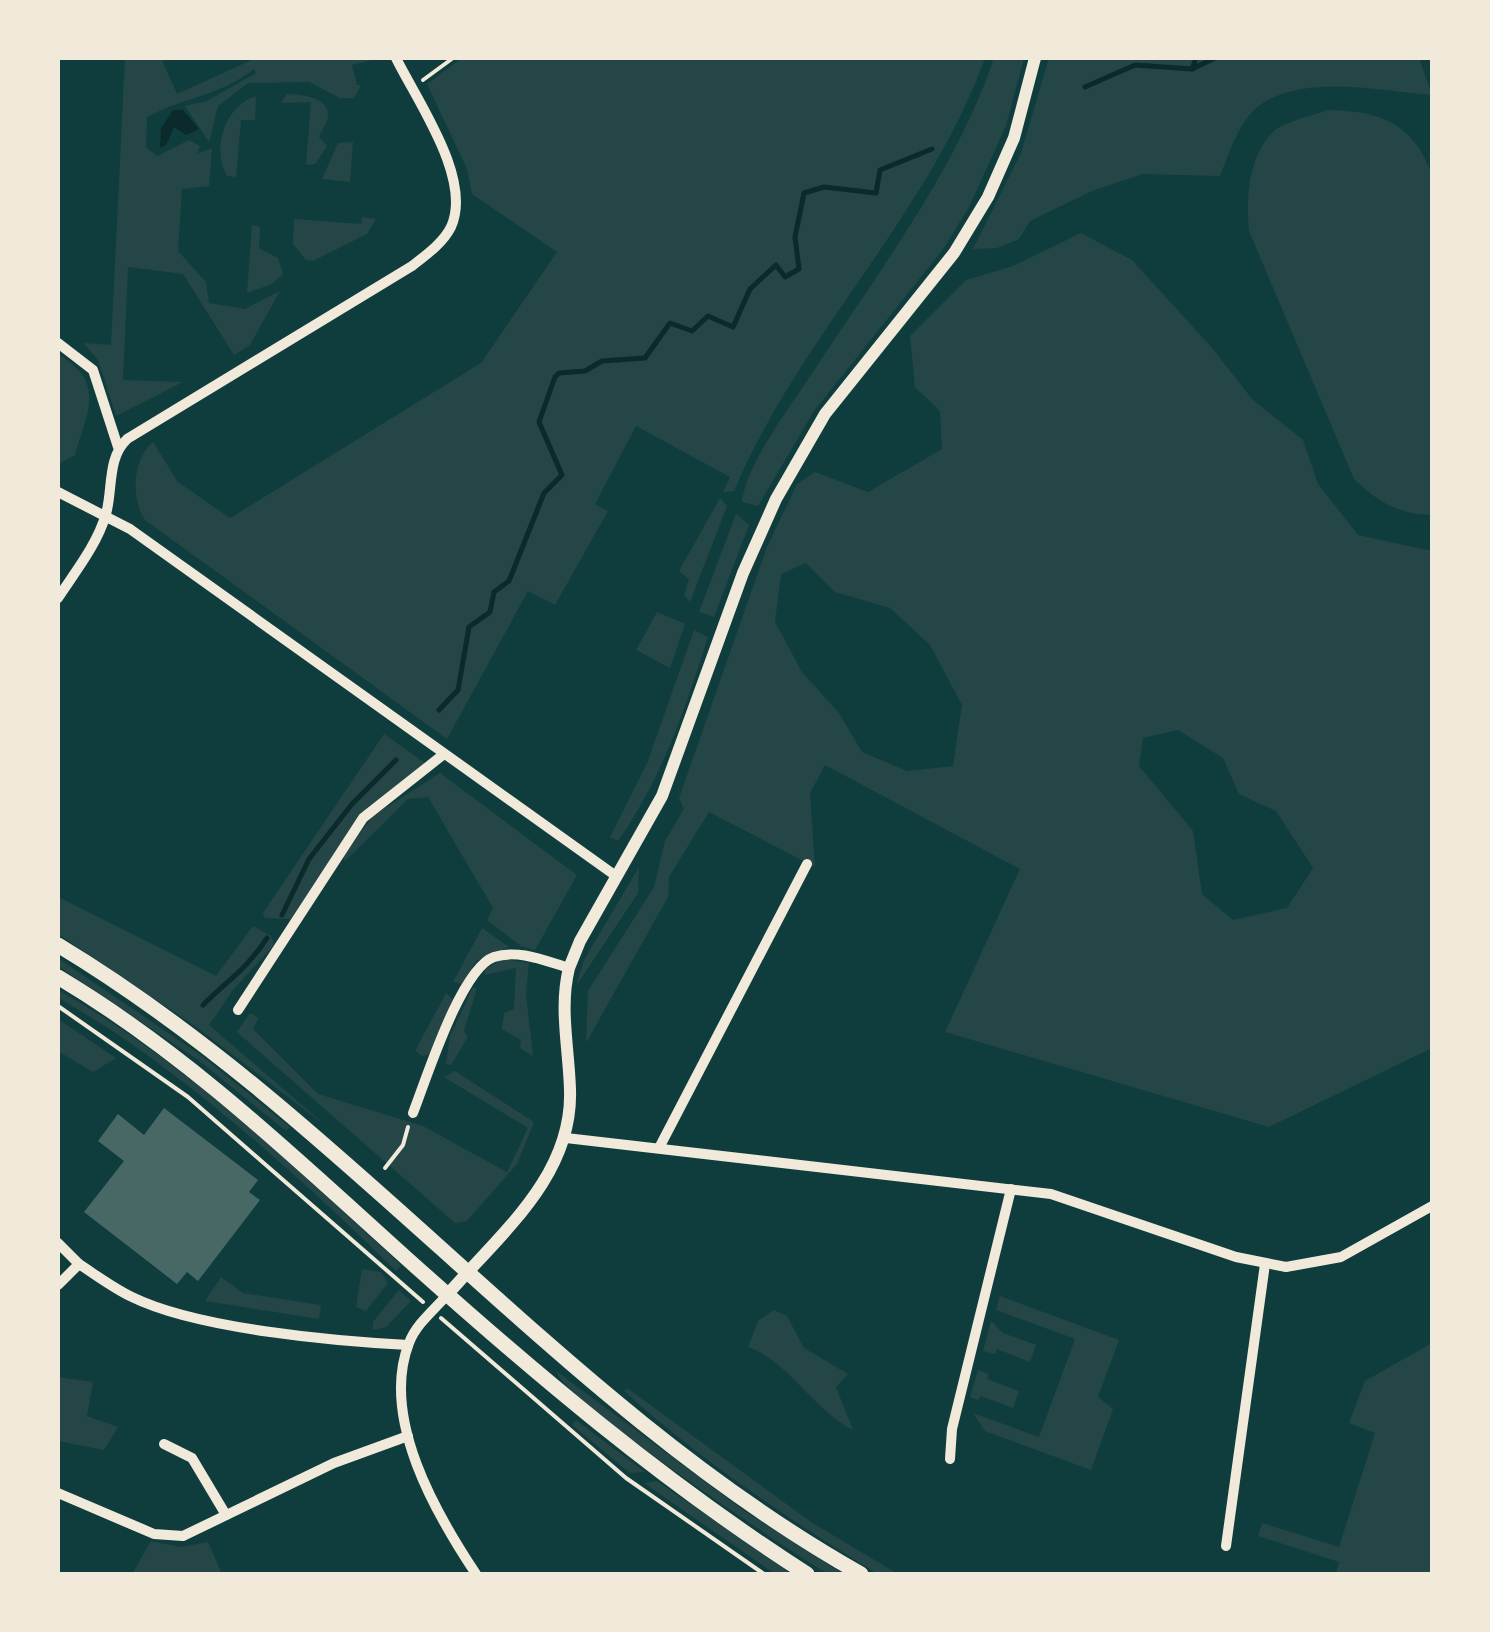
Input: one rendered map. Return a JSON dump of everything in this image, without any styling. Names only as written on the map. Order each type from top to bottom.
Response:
[{"type":"main road","points":[[58,945],[105,974],[214,1054],[684,1456],[861,1574]]},
{"type":"main road","points":[[58,977],[208,1080],[448,1294],[654,1466],[807,1574]]},
{"type":"street","points":[[118,447],[412,266],[438,244],[454,218],[456,184],[396,58]]},
{"type":"street","points":[[476,1574],[436,1510],[408,1436],[404,1398],[408,1345],[551,1173],[566,1138],[570,1091],[564,1003],[569,968],[682,749],[738,588],[776,499],[825,414],[954,253],[988,197],[1018,125],[1036,58]]},
{"type":"street","points":[[58,343],[93,370],[118,447],[106,514],[92,546],[58,598]]},
{"type":"street","points":[[58,492],[106,514],[616,876]]},
{"type":"street","points":[[238,1010],[363,818],[444,754]]},
{"type":"street","points":[[659,1148],[808,864]]},
{"type":"street","points":[[413,1113],[462,994],[479,966],[494,957],[519,953],[569,968]]},
{"type":"street","points":[[566,1138],[1010,1189],[1072,1200],[1266,1264],[1297,1267],[1326,1262],[1432,1206]]},
{"type":"street","points":[[950,1460],[952,1430],[1010,1189]]},
{"type":"street","points":[[58,1243],[79,1264],[133,1298],[165,1310],[328,1339],[408,1345]]},
{"type":"street","points":[[58,1285],[79,1264]]},
{"type":"street","points":[[1226,1546],[1266,1264]]},
{"type":"street","points":[[58,1493],[168,1537],[196,1532],[334,1463],[408,1436]]},
{"type":"street","points":[[164,1444],[192,1458],[226,1516]]},
{"type":"path","points":[[410,87],[452,58]]},
{"type":"path","points":[[58,1006],[188,1097],[399,1280]]},
{"type":"path","points":[[385,1168],[403,1145],[413,1113]]},
{"type":"path","points":[[451,1327],[626,1478],[764,1574]]},
{"type":"shaded area","points":[[125,58],[161,58],[177,94],[256,58],[376,59],[352,65],[357,85],[361,85],[354,98],[340,98],[309,82],[248,83],[218,106],[209,142],[185,106],[207,101],[256,73],[254,69],[216,91],[147,117],[146,147],[157,156],[189,140],[200,146],[197,154],[212,148],[209,186],[182,189],[178,251],[206,282],[209,303],[245,309],[280,291],[250,345],[234,355],[183,274],[128,267],[123,380],[183,382],[116,416],[98,360],[83,343],[111,345]]},
{"type":"shaded area","points":[[462,58],[985,58],[931,171],[792,381],[734,491],[723,492],[730,477],[636,426],[595,504],[608,511],[555,605],[528,591],[447,739],[145,520],[137,500],[136,479],[141,458],[153,442],[178,482],[230,518],[481,363],[557,252],[472,194],[467,169],[427,84]]},
{"type":"shaded area","points":[[994,58],[1024,58],[1006,126],[969,207],[944,248],[814,411],[758,506],[742,502],[745,487],[770,436],[936,182],[978,100]]},
{"type":"shaded area","points":[[1049,58],[1419,58],[1432,95],[1346,87],[1281,94],[1248,117],[1220,176],[1143,174],[1092,191],[1030,221],[1019,239],[997,248],[973,249],[1021,153]]},
{"type":"shaded area","points":[[287,94],[312,98],[326,108],[327,120],[319,137],[327,146],[315,164],[306,165],[311,102],[281,103]]},
{"type":"shaded area","points":[[256,96],[255,120],[241,120],[236,177],[227,176],[220,153],[224,129],[236,109]]},
{"type":"shaded area","points":[[173,110],[183,110],[199,129],[186,135],[174,127],[166,145],[160,148],[161,128]]},
{"type":"shaded area","points":[[1327,110],[1363,113],[1392,123],[1415,142],[1432,174],[1432,515],[1390,506],[1354,479],[1249,231],[1251,178],[1265,141],[1285,124]]},
{"type":"shaded area","points":[[353,142],[350,182],[322,179],[338,143]]},
{"type":"shaded area","points":[[362,217],[376,219],[367,234],[313,261],[306,260],[293,244],[294,219],[361,224]]},
{"type":"shaded area","points":[[252,225],[260,227],[259,248],[278,258],[283,274],[272,284],[247,293]]},
{"type":"shaded area","points":[[1081,233],[1132,260],[1213,349],[1252,399],[1303,440],[1318,484],[1358,535],[1432,551],[1432,1048],[1269,1127],[945,1032],[1020,869],[825,765],[810,793],[815,867],[709,812],[669,877],[668,897],[586,1043],[588,991],[654,887],[665,841],[684,809],[679,798],[767,547],[797,484],[815,472],[868,492],[942,449],[940,411],[915,387],[910,336],[966,280],[1013,266]],"holes":[[[806,563],[835,592],[890,608],[930,645],[962,705],[953,766],[907,771],[862,752],[839,713],[802,672],[775,622],[781,574]],[[1178,730],[1223,758],[1239,794],[1276,811],[1313,868],[1287,908],[1233,920],[1202,894],[1193,831],[1139,766],[1143,738]]]},
{"type":"shaded area","points":[[58,354],[83,376],[89,398],[75,455],[58,464]]},
{"type":"shaded area","points":[[720,498],[727,506],[690,602],[684,595],[689,579],[679,571]]},
{"type":"shaded area","points":[[736,514],[749,525],[714,617],[699,612]]},
{"type":"shaded area","points":[[657,612],[685,624],[670,668],[636,650]]},
{"type":"shaded area","points":[[694,630],[708,637],[681,717],[660,768],[618,841],[610,837],[648,761]]},
{"type":"shaded area","points":[[384,734],[425,763],[352,826],[291,919],[265,918],[263,913]]},
{"type":"shaded area","points":[[440,773],[577,875],[535,950],[521,946],[487,920],[493,908],[428,797],[408,799],[345,861],[343,855],[373,816]]},
{"type":"shaded area","points":[[639,867],[638,893],[576,986],[584,960]]},
{"type":"shaded area","points":[[58,897],[216,976],[253,926],[271,936],[274,945],[233,990],[209,1025],[326,1126],[195,1026],[58,934]]},
{"type":"shaded area","points":[[482,928],[509,947],[476,961],[462,984],[453,982]]},
{"type":"shaded area","points":[[58,958],[202,1056],[290,1127],[286,1131],[198,1060],[58,966]]},
{"type":"shaded area","points":[[503,959],[529,963],[526,994],[533,1056],[520,1048],[521,1040],[502,1029],[504,1013],[514,1009],[516,968],[485,975],[485,969]]},
{"type":"shaded area","points":[[473,987],[477,988],[464,1031],[468,1037],[451,1065],[446,1064],[450,1036]]},
{"type":"shaded area","points":[[58,990],[150,1049],[237,1117],[401,1265],[396,1271],[235,1124],[146,1055],[58,998]]},
{"type":"shaded area","points":[[446,993],[454,1000],[431,1054],[422,1056],[415,1051]]},
{"type":"shaded area","points":[[250,1013],[258,1018],[253,1029],[318,1094],[423,1126],[507,1172],[528,1128],[444,1077],[455,1071],[534,1122],[517,1164],[467,1221],[455,1223],[237,1032]]},
{"type":"shaded area","points":[[58,1019],[116,1058],[93,1072],[58,1051]]},
{"type":"shaded area","points":[[362,1269],[381,1272],[388,1283],[366,1311],[356,1307]]},
{"type":"shaded area","points":[[221,1277],[243,1293],[321,1305],[319,1319],[205,1301]]},
{"type":"shaded area","points":[[399,1290],[411,1301],[386,1327],[373,1330],[373,1322]]},
{"type":"shaded area","points":[[1000,1296],[1119,1340],[1098,1397],[1113,1409],[1091,1470],[985,1431],[973,1413],[1039,1437],[1075,1339],[996,1310]]},
{"type":"shaded area","points":[[774,1310],[787,1316],[804,1348],[848,1374],[836,1387],[853,1430],[825,1411],[776,1363],[748,1347],[758,1321]]},
{"type":"shaded area","points":[[991,1321],[1003,1333],[1036,1345],[1030,1362],[997,1349],[995,1354],[983,1351]]},
{"type":"shaded area","points":[[1432,1343],[1432,1574],[1336,1574],[1339,1562],[1258,1536],[1262,1523],[1339,1547],[1375,1433],[1349,1423],[1365,1381]]},
{"type":"shaded area","points":[[978,1370],[989,1374],[987,1379],[1019,1391],[1013,1408],[981,1396],[978,1400],[970,1397]]},
{"type":"shaded area","points":[[556,1371],[746,1512],[843,1574],[828,1574],[679,1474],[596,1411]]},
{"type":"shaded area","points":[[58,1377],[93,1382],[87,1416],[118,1427],[104,1450],[58,1441]]},
{"type":"shaded area","points":[[627,1388],[811,1522],[898,1574],[878,1574],[779,1511],[684,1442],[624,1391]]},
{"type":"shaded area","points":[[576,1420],[645,1472],[630,1473],[572,1425]]},
{"type":"shaded area","points":[[657,1481],[791,1574],[775,1574],[644,1483]]},
{"type":"shaded area","points":[[151,1541],[180,1547],[208,1542],[222,1574],[132,1574]]},
{"type":"building","points":[[164,1108],[258,1180],[249,1192],[260,1200],[198,1281],[187,1272],[177,1284],[84,1212],[124,1161],[98,1141],[118,1114],[144,1135]]},
{"type":"waterway","points":[[1192,69],[1196,58]]},
{"type":"waterway","points":[[1085,87],[1135,65],[1192,69],[1215,58]]},
{"type":"waterway","points":[[439,710],[458,690],[469,627],[490,612],[494,592],[509,581],[544,493],[562,475],[539,422],[555,377],[559,373],[585,371],[602,361],[645,358],[670,323],[692,331],[708,316],[733,327],[750,289],[776,265],[785,277],[799,269],[795,237],[804,193],[824,187],[876,193],[880,170],[932,149]]},
{"type":"waterway","points":[[282,915],[309,859],[352,804],[396,760]]},
{"type":"waterway","points":[[203,1005],[244,967],[267,938]]}]
